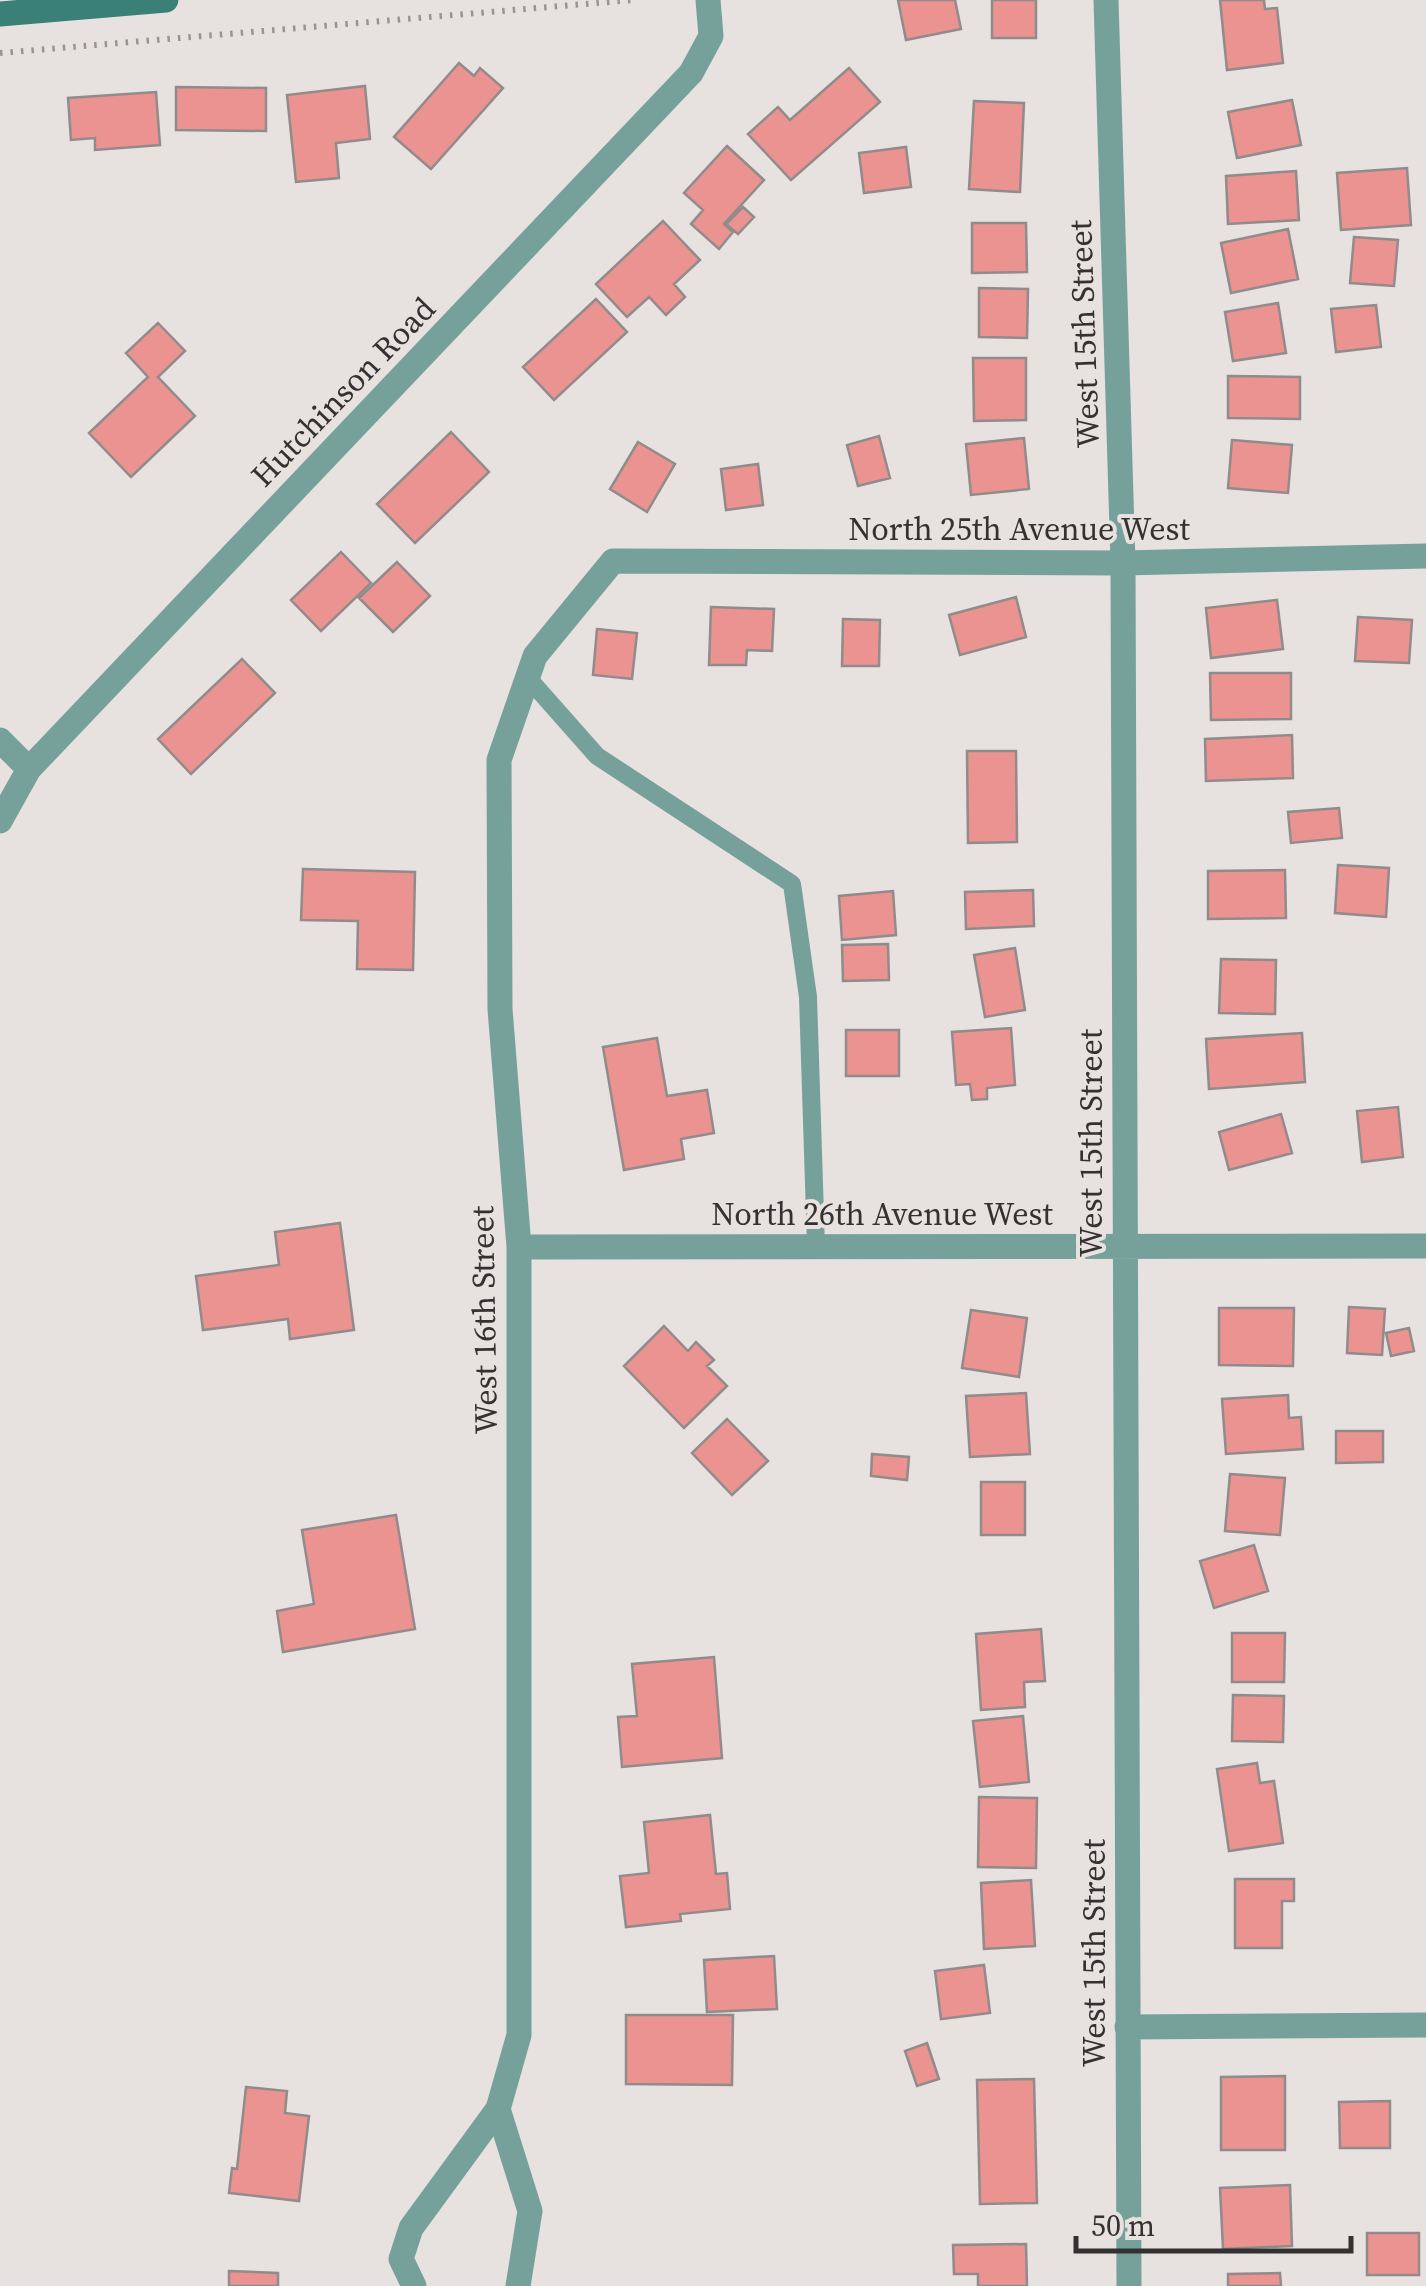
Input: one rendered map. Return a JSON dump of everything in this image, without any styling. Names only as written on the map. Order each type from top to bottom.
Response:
[{"type":"main road","points":[[0,14],[166,0]]},
{"type":"street","name":"Hutchinson Road","points":[[0,821],[28,769],[690,74],[711,36],[708,0]]},
{"type":"street","name":"West 15th Street","points":[[1106,0],[1124,563],[1129,2286]]},
{"type":"street","name":"North 25th Avenue West","points":[[613,561],[1124,563],[1426,556]]},
{"type":"street","name":"West 16th Street","points":[[414,2286],[401,2259],[411,2228],[498,2110],[519,2035],[519,1247],[500,1009],[498,760],[536,656],[613,561]]},
{"type":"street","points":[[0,740],[28,769]]},
{"type":"street","name":"North 26th Avenue West","points":[[519,1247],[1426,1246]]},
{"type":"street","points":[[1127,2026],[1426,2026]]},
{"type":"street","points":[[498,2110],[530,2211],[518,2286]]},
{"type":"lane","points":[[528,678],[596,756],[792,884],[808,997],[816,1246]]},
{"type":"path","points":[[0,53],[634,0]]},
{"type":"building","points":[[898,0],[955,0],[961,29],[906,40]]},
{"type":"building","points":[[992,0],[1036,0],[1036,38],[992,38]]},
{"type":"building","points":[[1220,0],[1264,0],[1265,9],[1277,8],[1283,63],[1227,70]]},
{"type":"building","points":[[459,63],[474,76],[480,68],[503,88],[431,169],[394,137]]},
{"type":"building","points":[[849,68],[880,102],[791,180],[748,134],[778,107],[790,120]]},
{"type":"building","points":[[365,86],[370,139],[336,143],[339,178],[296,182],[287,95]]},
{"type":"building","points":[[176,87],[266,88],[266,131],[176,130]]},
{"type":"building","points":[[156,92],[160,145],[95,150],[95,138],[71,140],[68,98]]},
{"type":"building","points":[[1292,100],[1301,145],[1237,158],[1228,112]]},
{"type":"building","points":[[974,101],[1024,103],[1020,192],[969,189]]},
{"type":"building","points":[[727,146],[764,180],[724,224],[733,232],[719,249],[691,224],[703,210],[684,193]]},
{"type":"building","points":[[906,147],[911,187],[864,193],[859,153]]},
{"type":"building","points":[[1407,168],[1411,225],[1341,230],[1337,173]]},
{"type":"building","points":[[1296,171],[1299,220],[1228,224],[1226,176]]},
{"type":"building","points":[[743,207],[754,217],[738,234],[726,224]]},
{"type":"building","points":[[663,221],[700,260],[674,284],[685,297],[666,315],[649,297],[627,317],[596,284]]},
{"type":"building","points":[[972,223],[1026,223],[1027,272],[972,273]]},
{"type":"building","points":[[1288,229],[1298,279],[1231,293],[1221,243]]},
{"type":"building","points":[[1354,237],[1398,240],[1394,286],[1350,283]]},
{"type":"building","points":[[979,288],[1028,289],[1027,338],[979,337]]},
{"type":"building","points":[[596,299],[627,332],[554,400],[523,367]]},
{"type":"building","points":[[1278,303],[1286,353],[1233,361],[1225,312]]},
{"type":"building","points":[[1376,305],[1381,347],[1336,352],[1331,309]]},
{"type":"building","points":[[158,323],[185,351],[158,377],[195,416],[131,477],[89,433],[148,377],[126,353]]},
{"type":"building","points":[[973,358],[1026,358],[1026,420],[974,421]]},
{"type":"building","points":[[1228,376],[1300,377],[1300,419],[1228,418]]},
{"type":"building","points":[[451,432],[489,472],[415,543],[377,504]]},
{"type":"building","points":[[879,436],[890,478],[858,486],[847,445]]},
{"type":"building","points":[[1024,438],[1029,489],[971,495],[966,444]]},
{"type":"building","points":[[1232,440],[1292,445],[1288,493],[1228,488]]},
{"type":"building","points":[[638,442],[675,464],[647,512],[610,489]]},
{"type":"building","points":[[758,464],[763,505],[726,510],[721,469]]},
{"type":"building","points":[[341,552],[371,583],[321,631],[291,600]]},
{"type":"building","points":[[397,562],[430,596],[393,632],[359,598]]},
{"type":"building","points":[[1016,597],[1026,637],[960,655],[949,615]]},
{"type":"building","points":[[1277,600],[1283,649],[1211,658],[1206,608]]},
{"type":"building","points":[[711,607],[774,609],[772,651],[747,650],[746,665],[709,665]]},
{"type":"building","points":[[1358,617],[1412,620],[1409,663],[1355,661]]},
{"type":"building","points":[[843,619],[880,620],[879,666],[842,666]]},
{"type":"building","points":[[597,629],[637,633],[632,679],[593,675]]},
{"type":"building","points":[[242,659],[275,693],[191,774],[158,739]]},
{"type":"building","points":[[1210,673],[1291,673],[1291,719],[1211,720]]},
{"type":"building","points":[[1292,735],[1293,778],[1206,781],[1205,739]]},
{"type":"building","points":[[967,751],[1016,751],[1017,842],[968,843]]},
{"type":"building","points":[[1339,808],[1342,838],[1291,843],[1288,812]]},
{"type":"building","points":[[1338,865],[1389,868],[1386,917],[1335,913]]},
{"type":"building","points":[[303,869],[415,872],[413,970],[357,969],[358,921],[301,920]]},
{"type":"building","points":[[1285,870],[1286,918],[1208,919],[1208,871]]},
{"type":"building","points":[[1033,890],[1034,926],[966,929],[965,892]]},
{"type":"building","points":[[893,891],[896,935],[842,940],[839,896]]},
{"type":"building","points":[[888,944],[889,980],[843,981],[842,945]]},
{"type":"building","points":[[1015,948],[1025,1010],[985,1017],[974,955]]},
{"type":"building","points":[[1221,959],[1276,960],[1275,1014],[1219,1013]]},
{"type":"building","points":[[1011,1028],[1015,1085],[987,1088],[987,1099],[972,1100],[970,1084],[956,1085],[952,1032]]},
{"type":"building","points":[[846,1030],[899,1030],[899,1076],[846,1076]]},
{"type":"building","points":[[1302,1033],[1305,1082],[1209,1089],[1206,1039]]},
{"type":"building","points":[[657,1038],[667,1096],[707,1090],[714,1133],[681,1139],[684,1159],[624,1170],[603,1047]]},
{"type":"building","points":[[1398,1107],[1403,1157],[1362,1162],[1357,1111]]},
{"type":"building","points":[[1281,1114],[1292,1153],[1229,1170],[1219,1132]]},
{"type":"building","points":[[340,1223],[354,1330],[290,1339],[288,1319],[203,1330],[196,1276],[279,1265],[275,1232]]},
{"type":"building","points":[[1349,1307],[1385,1309],[1382,1355],[1347,1353]]},
{"type":"building","points":[[1219,1308],[1294,1308],[1293,1366],[1219,1365]]},
{"type":"building","points":[[971,1310],[1027,1318],[1019,1377],[962,1368]]},
{"type":"building","points":[[664,1326],[688,1351],[696,1342],[714,1360],[707,1366],[727,1386],[684,1428],[624,1366]]},
{"type":"building","points":[[1409,1328],[1414,1351],[1391,1356],[1386,1333]]},
{"type":"building","points":[[1026,1393],[1030,1454],[970,1457],[966,1396]]},
{"type":"building","points":[[1288,1395],[1289,1418],[1301,1417],[1303,1449],[1226,1454],[1222,1399]]},
{"type":"building","points":[[727,1419],[768,1461],[732,1495],[692,1453]]},
{"type":"building","points":[[1336,1431],[1383,1431],[1383,1462],[1336,1463]]},
{"type":"building","points":[[872,1454],[909,1457],[907,1480],[871,1476]]},
{"type":"building","points":[[1230,1474],[1285,1478],[1280,1535],[1225,1531]]},
{"type":"building","points":[[981,1482],[1025,1482],[1025,1535],[981,1535]]},
{"type":"building","points":[[396,1515],[415,1629],[283,1652],[277,1611],[314,1604],[302,1530]]},
{"type":"building","points":[[1254,1545],[1268,1591],[1214,1608],[1200,1561]]},
{"type":"building","points":[[1041,1629],[1045,1681],[1024,1682],[1025,1707],[981,1710],[976,1634]]},
{"type":"building","points":[[1232,1633],[1285,1633],[1284,1682],[1232,1682]]},
{"type":"building","points":[[714,1657],[722,1758],[622,1767],[618,1717],[637,1716],[632,1664]]},
{"type":"building","points":[[1233,1695],[1284,1696],[1283,1742],[1232,1741]]},
{"type":"building","points":[[1023,1716],[1029,1782],[980,1787],[973,1721]]},
{"type":"building","points":[[1257,1763],[1260,1783],[1274,1781],[1283,1843],[1229,1851],[1217,1769]]},
{"type":"building","points":[[979,1797],[1037,1798],[1036,1868],[978,1867]]},
{"type":"building","points":[[710,1815],[716,1874],[727,1873],[730,1909],[680,1914],[681,1921],[626,1927],[620,1876],[649,1873],[644,1822]]},
{"type":"building","points":[[1235,1879],[1294,1879],[1294,1901],[1282,1901],[1282,1948],[1235,1948]]},
{"type":"building","points":[[1031,1880],[1035,1946],[984,1949],[981,1883]]},
{"type":"building","points":[[774,1956],[777,2009],[707,2012],[704,1960]]},
{"type":"building","points":[[984,1965],[990,2013],[941,2019],[935,1971]]},
{"type":"building","points":[[626,2015],[733,2015],[732,2085],[626,2084]]},
{"type":"building","points":[[927,2043],[939,2079],[917,2086],[905,2051]]},
{"type":"building","points":[[1285,2076],[1285,2150],[1221,2150],[1221,2077]]},
{"type":"building","points":[[1034,2079],[1037,2203],[980,2204],[977,2080]]},
{"type":"building","points":[[246,2087],[287,2091],[285,2113],[309,2116],[299,2201],[229,2193],[232,2168],[237,2169]]},
{"type":"building","points":[[1390,2101],[1390,2148],[1340,2148],[1339,2102]]},
{"type":"building","points":[[1290,2185],[1292,2246],[1223,2249],[1220,2188]]},
{"type":"building","points":[[1367,2233],[1419,2233],[1419,2275],[1367,2275]]},
{"type":"building","points":[[1026,2244],[1027,2286],[978,2286],[978,2274],[954,2274],[953,2245]]},
{"type":"building","points":[[229,2271],[278,2273],[278,2286],[229,2286]]},
{"type":"building","points":[[1280,2273],[1281,2286],[1228,2286],[1228,2274]]}]
